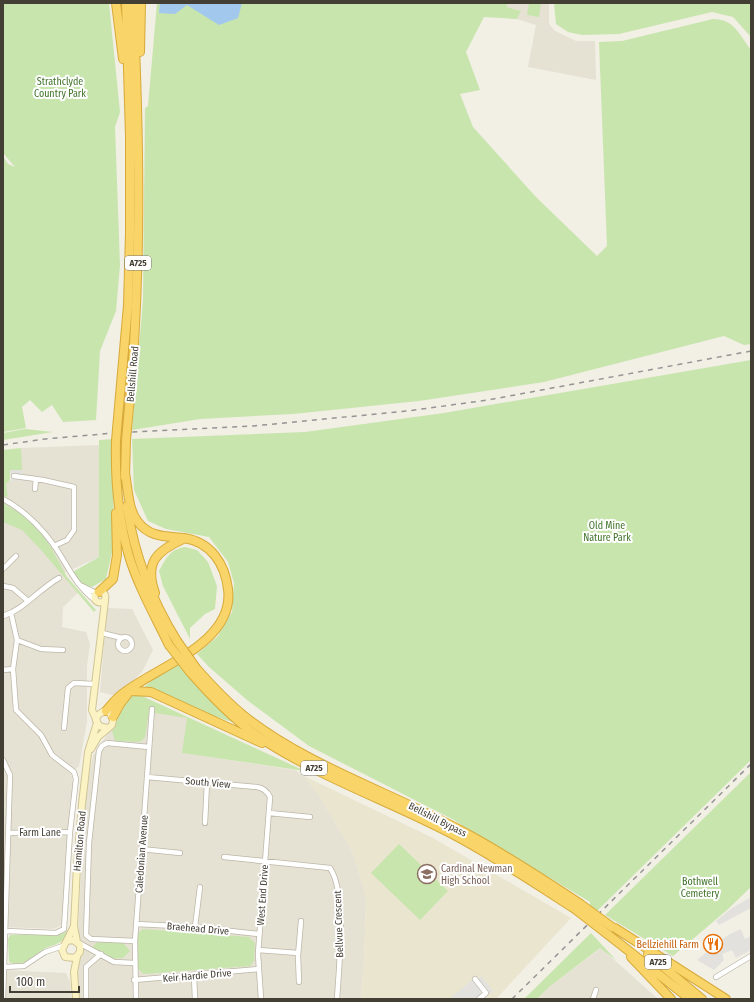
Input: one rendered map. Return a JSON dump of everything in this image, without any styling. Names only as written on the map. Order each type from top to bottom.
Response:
[{"type":"highway","name":"A725","points":[[116,3],[129,106]]},
{"type":"highway","name":"A725","points":[[126,3],[129,106]]},
{"type":"highway","name":"A725","points":[[133,3],[138,96]]},
{"type":"highway","name":"A725","points":[[138,96],[141,3]]},
{"type":"highway","name":"Bellshill Road","points":[[138,96],[138,301],[126,440],[125,498],[136,554],[148,586],[166,624],[177,641]]},
{"type":"highway","name":"Bellshill Road","points":[[129,106],[130,234],[128,305],[115,467],[119,508],[129,557],[169,645]]},
{"type":"highway","points":[[98,593],[113,579],[117,555],[115,467]]},
{"type":"highway","points":[[104,711],[123,693],[205,641],[218,627],[227,607],[227,578],[218,558],[200,542],[186,538],[154,535],[137,522],[133,514],[125,473]]},
{"type":"highway","points":[[166,624],[152,585],[153,564],[161,550],[186,538]]},
{"type":"highway","name":"Bellshill Bypass","points":[[177,641],[193,670],[243,715],[282,742],[460,830],[531,870],[577,906]]},
{"type":"highway","name":"Bellshill Bypass","points":[[169,645],[193,670],[236,720],[255,734],[294,758],[457,836],[577,906],[656,960],[702,999]]},
{"type":"highway","points":[[113,717],[120,704],[138,683]]},
{"type":"highway","points":[[131,691],[151,692],[294,758]]},
{"type":"highway","points":[[611,929],[671,999]]},
{"type":"highway","points":[[611,929],[726,999]]},
{"type":"highway","name":"Bellshill Bypass","points":[[611,929],[690,999]]},
{"type":"main road","points":[[96,601],[100,603],[105,601],[105,596],[98,593],[96,601],[103,613]]},
{"type":"main road","name":"Hamilton Road","points":[[78,956],[81,950],[74,926],[78,842],[88,756],[97,722],[92,710],[105,601]]},
{"type":"main road","points":[[93,702],[113,717],[113,723],[107,728],[101,728],[97,722],[98,715],[104,711]]},
{"type":"main road","name":"Hamilton Road","points":[[88,756],[96,740],[107,728]]},
{"type":"main road","name":"Hamilton Road","points":[[65,944],[74,926]]},
{"type":"main road","points":[[74,972],[66,957],[65,944],[78,942]]},
{"type":"main road","points":[[66,957],[78,956],[74,972],[76,999]]},
{"type":"street","points":[[14,476],[74,487],[74,530],[67,540],[54,546]]},
{"type":"street","points":[[35,489],[36,479]]},
{"type":"street","points":[[3,499],[26,513],[41,529],[80,586],[96,601]]},
{"type":"street","points":[[3,569],[16,556]]},
{"type":"street","points":[[3,616],[11,614],[59,578]]},
{"type":"street","points":[[3,586],[13,588],[28,602]]},
{"type":"street","points":[[80,586],[98,593]]},
{"type":"street","points":[[6,931],[56,934],[64,930],[75,775],[68,766],[52,755],[41,735],[16,710],[13,669],[18,640],[11,614]]},
{"type":"street","points":[[102,632],[122,638]]},
{"type":"street","points":[[18,640],[41,648],[63,650]]},
{"type":"street","points":[[3,670],[13,669]]},
{"type":"street","points":[[64,728],[68,688],[74,683],[95,684]]},
{"type":"street","name":"Caledonian Avenue","points":[[136,999],[134,980],[134,941],[137,924],[141,849],[152,709]]},
{"type":"street","points":[[134,941],[87,938],[84,930],[89,843],[99,750],[107,743],[149,746]]},
{"type":"street","points":[[3,760],[10,774],[6,810],[9,832],[5,858],[4,900],[6,931],[4,949],[4,999]]},
{"type":"street","name":"South View","points":[[147,777],[257,786],[268,792]]},
{"type":"street","points":[[205,823],[207,782]]},
{"type":"street","name":"West End Drive","points":[[261,999],[258,950],[269,813],[270,797],[268,792]]},
{"type":"street","points":[[269,813],[310,818]]},
{"type":"street","name":"Farm Lane","points":[[9,832],[70,832]]},
{"type":"street","points":[[141,849],[180,853]]},
{"type":"street","points":[[224,857],[265,860]]},
{"type":"street","name":"Bellvue Crescent","points":[[265,860],[330,868],[335,876],[339,896],[337,999]]},
{"type":"street","points":[[195,927],[200,887]]},
{"type":"street","points":[[299,982],[298,952],[301,921]]},
{"type":"street","name":"Braehead Drive","points":[[137,924],[195,927],[259,934]]},
{"type":"street","points":[[78,942],[114,962],[134,962]]},
{"type":"street","points":[[4,967],[24,966],[44,952],[51,951],[65,944]]},
{"type":"street","points":[[78,956],[91,949]]},
{"type":"street","points":[[258,950],[298,952]]},
{"type":"street","points":[[51,951],[66,957]]},
{"type":"street","points":[[86,999],[86,967],[101,954]]},
{"type":"street","points":[[716,977],[751,956]]},
{"type":"street","name":"Keir Hardie Drive","points":[[134,980],[194,976],[259,969]]},
{"type":"street","points":[[194,976],[196,999]]},
{"type":"street","points":[[475,979],[486,993],[479,999]]},
{"type":"street","points":[[593,999],[596,990]]},
{"type":"shaded area","points":[[507,3],[549,3],[549,24],[555,31],[576,41],[595,41],[596,80],[528,67],[536,25],[517,19],[521,11],[507,7]]},
{"type":"shaded area","points":[[99,445],[99,557],[64,573],[79,592],[63,607],[62,627],[86,632],[90,644],[87,666],[87,722],[79,766],[71,774],[73,782],[62,925],[54,929],[3,927],[3,503],[8,497],[6,484],[10,480],[21,480],[21,448]]},
{"type":"shaded area","points":[[10,470],[22,470],[22,481],[11,481]]},
{"type":"shaded area","points":[[107,608],[132,609],[153,650],[142,672],[117,696],[100,692]]},
{"type":"shaded area","points":[[135,695],[188,718],[183,753],[295,770],[304,776],[318,794],[352,851],[366,896],[364,962],[361,999],[79,999],[77,961],[84,805],[93,755]]},
{"type":"shaded area","name":"Cardinal Newman High School","points":[[304,776],[433,838],[571,918],[496,999],[361,999],[364,962],[366,896],[352,851],[318,794]]},
{"type":"shaded area","points":[[751,897],[751,908],[719,925],[716,921],[732,908]]},
{"type":"shaded area","points":[[741,929],[745,939],[751,936],[751,950],[736,958],[732,950],[722,954],[724,960],[714,970],[697,960],[728,935]]},
{"type":"shaded area","points":[[601,948],[658,999],[537,999],[549,987]]},
{"type":"shaded area","points":[[3,970],[66,973],[70,982],[71,999],[3,999]]},
{"type":"shaded area","points":[[481,976],[493,991],[484,999],[449,999],[476,977],[478,979]]},
{"type":"green space","name":"Strathclyde Country Park","points":[[3,3],[109,3],[120,112],[115,127],[120,265],[116,311],[100,351],[96,420],[63,422],[52,405],[42,412],[30,400],[22,407],[26,428],[3,432],[3,156],[8,164],[15,167],[3,153]]},
{"type":"green space","points":[[157,3],[507,3],[507,7],[521,11],[517,19],[484,17],[466,52],[480,90],[460,94],[473,127],[536,197],[597,256],[607,246],[599,42],[622,41],[713,19],[726,22],[735,28],[751,50],[751,344],[744,345],[724,336],[544,382],[419,401],[293,414],[200,419],[132,430],[143,300],[145,108],[148,106]]},
{"type":"green space","points":[[529,3],[541,3],[539,17],[527,15]]},
{"type":"green space","points":[[554,3],[751,3],[751,37],[733,17],[712,12],[619,34],[582,35],[568,32],[556,24]]},
{"type":"green space","name":"Old Mine Nature Park","points":[[751,360],[751,760],[597,911],[590,907],[590,902],[452,819],[309,746],[247,700],[209,667],[197,654],[218,636],[232,612],[234,583],[228,562],[209,537],[166,529],[148,521],[134,490],[132,439],[305,432],[444,413]]},
{"type":"green space","points":[[25,429],[53,432],[3,440],[3,433]]},
{"type":"green space","points":[[114,439],[113,548],[106,579],[92,587],[80,584],[71,573],[99,557],[99,440]]},
{"type":"green space","points":[[21,448],[22,470],[10,471],[10,480],[6,484],[8,497],[3,496],[3,450]]},
{"type":"green space","points":[[3,503],[20,513],[40,531],[52,549],[67,577],[96,610],[94,612],[22,530],[3,522]]},
{"type":"green space","points":[[185,547],[197,550],[208,562],[217,586],[215,609],[205,614],[190,628],[190,639],[163,586],[159,571],[172,552]]},
{"type":"green space","points":[[177,658],[232,722],[140,691]]},
{"type":"green space","points":[[131,691],[305,771],[182,753],[187,718],[149,712],[145,737],[140,742],[115,741],[112,731]]},
{"type":"green space","name":"Bothwell Cemetery","points":[[751,772],[751,887],[727,910],[673,956],[605,915]]},
{"type":"green space","points":[[399,844],[448,891],[420,920],[371,873]]},
{"type":"green space","points":[[143,929],[249,937],[255,943],[254,961],[250,966],[144,974],[138,969],[138,933]]},
{"type":"green space","points":[[67,931],[62,941],[46,948],[29,960],[20,964],[9,962],[8,939],[10,935],[61,934]]},
{"type":"green space","points":[[591,933],[616,960],[600,948],[549,987],[537,999],[524,999]]},
{"type":"green space","points":[[98,942],[123,943],[130,951],[123,958],[99,959],[94,955],[93,946]]},
{"type":"water","points":[[160,3],[242,3],[238,18],[219,25],[187,5],[175,14],[159,13]]},
{"type":"railway","points":[[3,445],[45,439],[114,433],[253,426],[407,411],[488,400],[751,351]]},
{"type":"railway","points":[[512,999],[751,764]]},
{"type":"place","name":"Cardinal Newman High School","points":[[427,874]]},
{"type":"place","name":"Bellziehill Farm","points":[[713,944]]}]
